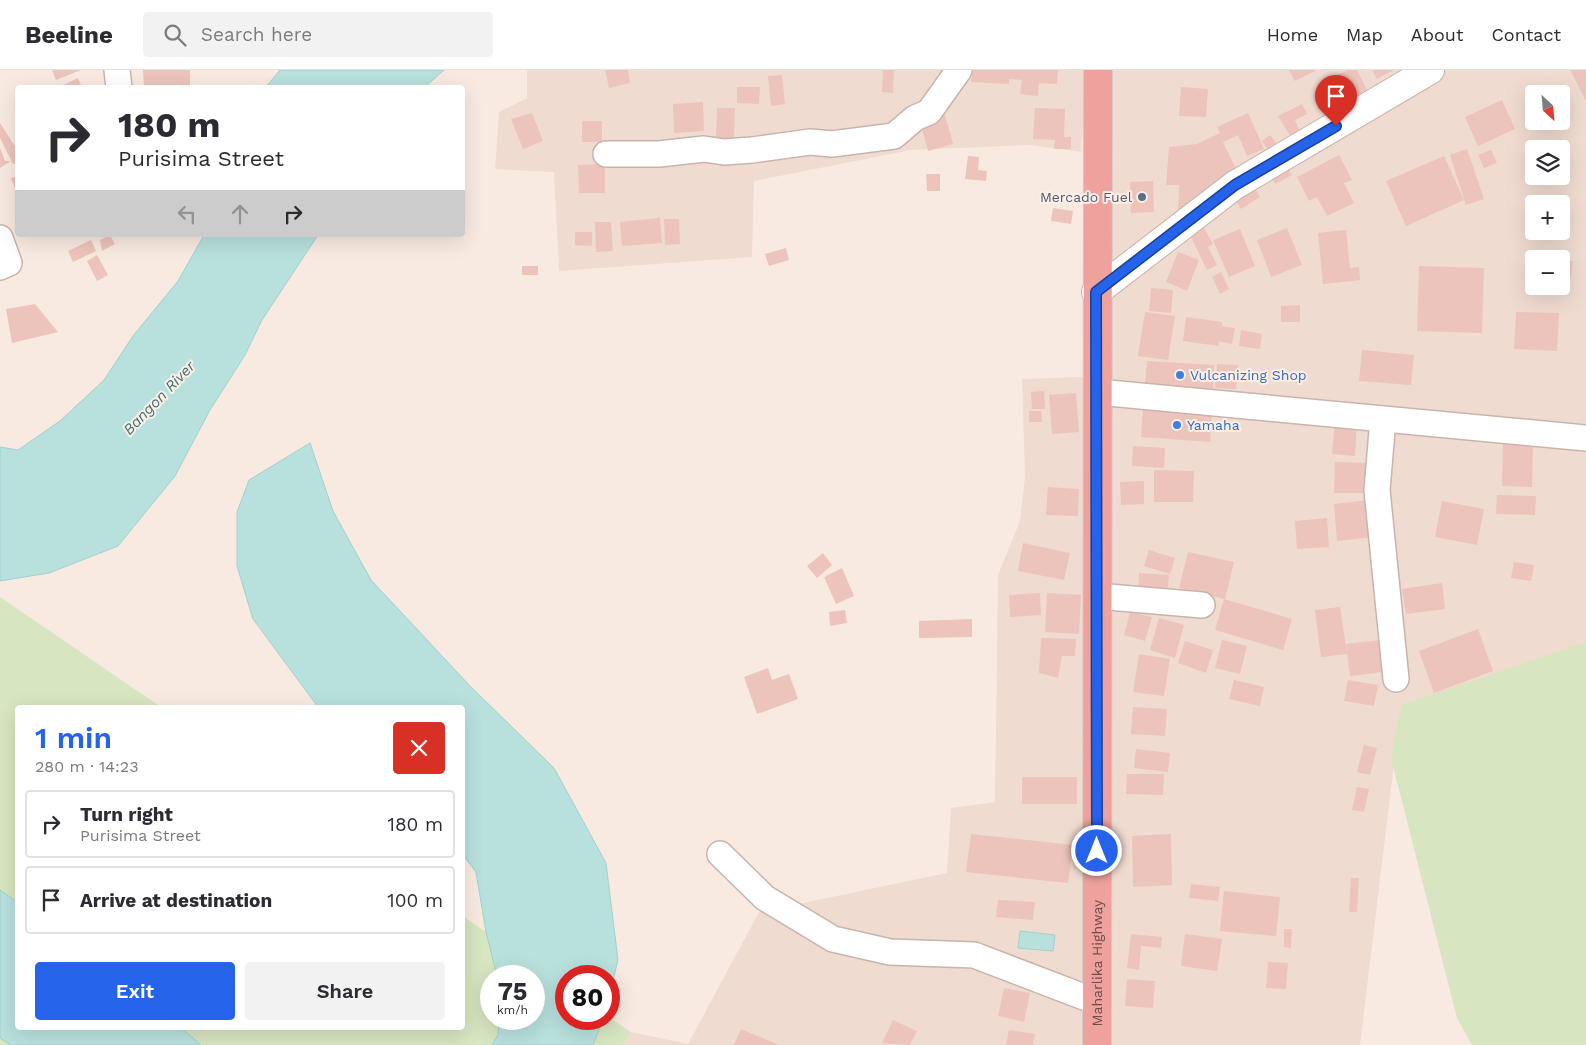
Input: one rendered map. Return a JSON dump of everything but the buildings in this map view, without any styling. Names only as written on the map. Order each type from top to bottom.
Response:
[{"type":"highway","name":"Maharlika Highway","points":[[1097,1045],[1098,392],[1096,292],[1098,70]]},
{"type":"street","points":[[117,70],[119,85]]},
{"type":"street","points":[[606,154],[659,154],[704,150],[724,152],[810,142],[832,144],[894,136],[915,118],[928,112],[958,70]]},
{"type":"street","points":[[1096,292],[1235,185],[1430,70]]},
{"type":"street","points":[[0,238],[9,263],[0,267]]},
{"type":"street","points":[[1098,392],[1586,438]]},
{"type":"street","points":[[1383,419],[1377,490],[1396,679]]},
{"type":"street","points":[[1097,596],[1202,605]]},
{"type":"street","points":[[720,854],[765,898],[833,939],[890,952],[974,955],[1097,1002]]},
{"type":"shaded area","points":[[527,70],[1586,70],[1586,646],[1401,706],[1360,1045],[624,1045],[631,1032],[688,1044],[759,912],[947,873],[951,808],[995,802],[998,575],[1020,521],[1025,477],[1022,379],[1081,377],[1110,380],[1113,104],[1085,100],[1081,152],[1030,145],[911,150],[754,181],[752,257],[559,271],[554,172],[495,169],[499,112],[527,98]]},
{"type":"green space","points":[[0,597],[158,705],[15,705],[15,1030],[465,1030],[465,917],[534,965],[480,965],[480,1030],[545,1030],[545,973],[555,979],[555,1030],[620,1030],[620,1024],[631,1032],[624,1045],[0,1045]]},
{"type":"green space","points":[[1586,642],[1586,1045],[1472,1045],[1457,1018],[1391,758],[1401,705]]},
{"type":"water","points":[[280,70],[444,70],[427,85],[268,85]]},
{"type":"water","name":"Bangon River","points":[[203,237],[317,237],[262,320],[245,355],[210,410],[175,476],[118,546],[49,573],[0,581],[0,447],[18,450],[60,421],[104,380],[133,336],[178,281]]},
{"type":"water","points":[[310,443],[333,511],[371,580],[471,687],[554,768],[606,863],[618,960],[617,965],[555,965],[555,1030],[599,1030],[593,1045],[492,1045],[498,1035],[498,1030],[545,1030],[545,965],[494,965],[486,932],[476,872],[465,858],[465,705],[317,705],[253,619],[237,566],[237,512],[249,480]]},
{"type":"water","points":[[0,890],[15,901],[15,1030],[183,1030],[201,1045],[11,1045],[0,1038]]},
{"type":"water","points":[[1020,931],[1055,935],[1053,951],[1018,948]]},
{"type":"place","name":"Mercado Fuel","points":[[1142,197]]},
{"type":"place","name":"Vulcanizing Shop","points":[[1180,375]]},
{"type":"place","name":"Yamaha","points":[[1177,425]]},
{"type":"route","points":[[1097,851],[1098,392],[1096,292],[1235,185],[1336,126]]}]
